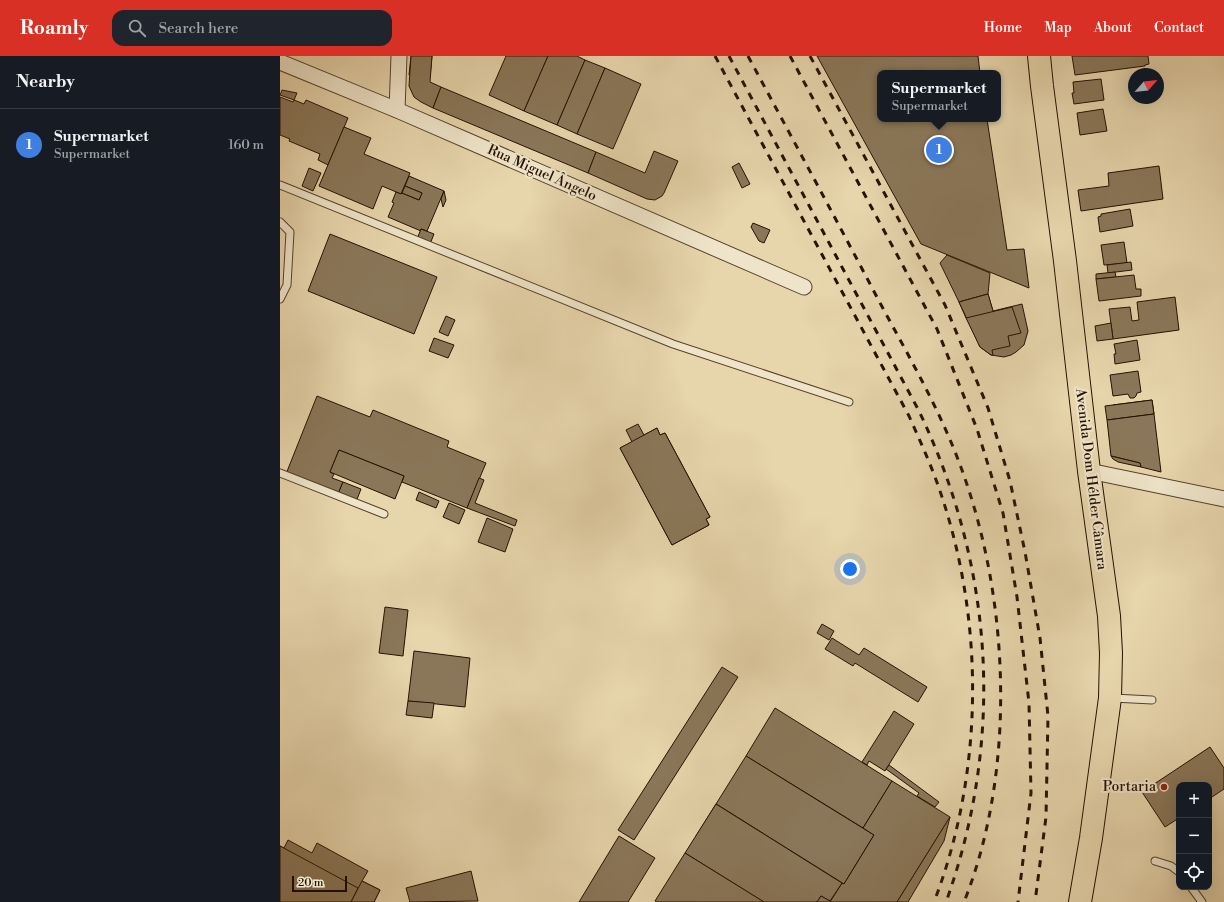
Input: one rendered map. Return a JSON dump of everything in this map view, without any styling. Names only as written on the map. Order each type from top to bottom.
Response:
[{"type":"main road","name":"Avenida Dom Hélder Câmara","points":[[1039,56],[1044,108],[1065,261],[1089,471],[1109,616],[1111,653],[1110,698],[1091,838],[1080,902]]},
{"type":"street","points":[[397,110],[399,56]]},
{"type":"street","name":"Rua Miguel Ângelo","points":[[280,62],[397,110],[804,287]]},
{"type":"street","points":[[1089,471],[1224,499]]},
{"type":"lane","points":[[281,187],[673,344],[849,402]]},
{"type":"lane","points":[[280,222],[290,232],[286,285],[280,299]]},
{"type":"lane","points":[[280,473],[384,514]]},
{"type":"lane","points":[[1110,698],[1152,700]]},
{"type":"lane","points":[[1156,861],[1176,870]]},
{"type":"lane","points":[[1192,890],[1202,902]]},
{"type":"building","points":[[411,56],[432,56],[430,77],[409,75]]},
{"type":"building","points":[[411,56],[432,56],[430,82],[441,87],[433,108],[414,97],[409,86]]},
{"type":"building","points":[[506,56],[548,56],[524,111],[489,95]]},
{"type":"building","points":[[548,56],[577,56],[585,60],[557,125],[524,111]]},
{"type":"building","points":[[817,56],[978,56],[980,70],[877,70],[877,122],[987,122],[1007,250],[1024,249],[1029,288],[921,244]]},
{"type":"building","points":[[1072,56],[1148,56],[1149,64],[1145,66],[1075,75]]},
{"type":"building","points":[[585,60],[605,68],[577,134],[557,125]]},
{"type":"building","points":[[605,68],[641,84],[613,149],[577,134]]},
{"type":"building","points":[[1101,79],[1104,100],[1074,104],[1072,93],[1074,93],[1073,82]]},
{"type":"building","points":[[441,87],[596,152],[588,173],[433,108]]},
{"type":"building","points":[[282,90],[297,93],[294,100],[280,95]]},
{"type":"building","points":[[280,97],[304,104],[306,100],[348,118],[328,165],[318,160],[320,154],[289,141],[290,139],[280,135]]},
{"type":"building","points":[[1103,109],[1107,131],[1080,135],[1077,113]]},
{"type":"building","points":[[344,127],[371,138],[364,154],[410,173],[401,194],[382,186],[373,209],[319,186]]},
{"type":"building","points":[[654,151],[678,161],[664,193],[655,200],[647,199],[588,173],[596,152],[645,173]]},
{"type":"building","points":[[739,163],[750,184],[742,188],[732,167]]},
{"type":"building","points":[[1159,166],[1163,199],[1081,211],[1078,190],[1109,186],[1108,173]]},
{"type":"building","points":[[309,168],[321,173],[313,191],[302,186]]},
{"type":"building","points":[[409,176],[444,191],[427,231],[421,229],[421,231],[388,217],[394,203],[392,202],[396,192],[419,200],[422,193],[405,186]]},
{"type":"building","points":[[405,186],[422,193],[419,200],[402,193]]},
{"type":"building","points":[[444,191],[446,200],[443,207],[441,199]]},
{"type":"building","points":[[1130,209],[1133,226],[1100,232],[1098,217],[1101,216],[1101,214]]},
{"type":"building","points":[[753,223],[770,230],[764,243],[759,241],[751,227]]},
{"type":"building","points":[[421,229],[434,234],[430,244],[417,239]]},
{"type":"building","points":[[330,234],[437,277],[414,334],[308,291]]},
{"type":"building","points":[[1124,242],[1127,263],[1104,265],[1101,245]]},
{"type":"building","points":[[947,255],[990,273],[988,294],[959,302],[940,263]]},
{"type":"building","points":[[1131,262],[1132,270],[1108,273],[1107,265]]},
{"type":"building","points":[[1115,272],[1116,277],[1096,279],[1096,274]]},
{"type":"building","points":[[1134,275],[1136,289],[1141,289],[1141,296],[1099,301],[1096,279]]},
{"type":"building","points":[[988,294],[993,311],[966,318],[959,302]]},
{"type":"building","points":[[988,294],[993,311],[1022,304],[1028,331],[1024,345],[1011,355],[1004,357],[991,355],[980,347],[959,302]]},
{"type":"building","points":[[1175,297],[1179,330],[1113,339],[1109,309],[1130,307],[1132,321],[1139,320],[1137,302]]},
{"type":"building","points":[[1012,307],[1021,333],[1008,336],[1010,346],[992,350],[993,355],[991,355],[980,347],[966,318]]},
{"type":"building","points":[[446,316],[455,320],[448,336],[439,332]]},
{"type":"building","points":[[1111,323],[1113,339],[1097,341],[1095,326]]},
{"type":"building","points":[[434,338],[454,345],[448,358],[429,351]]},
{"type":"building","points":[[1137,340],[1140,360],[1115,364],[1114,354],[1116,354],[1114,344]]},
{"type":"building","points":[[1138,371],[1141,392],[1137,393],[1134,398],[1130,398],[1128,394],[1113,396],[1110,375]]},
{"type":"building","points":[[317,396],[370,417],[373,410],[449,441],[447,447],[486,463],[467,508],[402,482],[404,476],[339,450],[330,472],[334,474],[332,478],[343,482],[338,494],[286,474]]},
{"type":"building","points":[[1152,400],[1154,414],[1114,419],[1113,405]]},
{"type":"building","points":[[1152,400],[1154,414],[1107,420],[1105,406]]},
{"type":"building","points":[[1154,414],[1161,472],[1141,467],[1140,463],[1111,456],[1107,420]]},
{"type":"building","points":[[638,424],[644,435],[657,428],[660,435],[665,433],[710,517],[706,519],[709,525],[672,545],[620,448],[632,442],[626,430]]},
{"type":"building","points":[[657,428],[660,435],[665,433],[710,517],[706,519],[709,525],[672,545],[620,448]]},
{"type":"building","points":[[339,450],[404,476],[395,499],[330,472]]},
{"type":"building","points":[[1111,456],[1140,463],[1141,467],[1118,462]]},
{"type":"building","points":[[479,478],[484,480],[475,503],[517,520],[515,526],[467,508]]},
{"type":"building","points":[[343,482],[361,489],[356,502],[338,494]]},
{"type":"building","points":[[419,492],[439,501],[436,508],[416,500]]},
{"type":"building","points":[[449,503],[465,510],[459,524],[443,517]]},
{"type":"building","points":[[487,518],[513,529],[505,552],[478,542]]},
{"type":"building","points":[[385,607],[408,610],[403,656],[379,653]]},
{"type":"building","points":[[822,624],[834,631],[829,640],[817,633]]},
{"type":"building","points":[[832,638],[859,655],[864,648],[927,687],[918,702],[855,663],[853,666],[825,649]]},
{"type":"building","points":[[414,651],[470,658],[465,707],[408,701]]},
{"type":"building","points":[[722,667],[738,677],[634,840],[618,830]]},
{"type":"building","points":[[408,701],[434,703],[432,718],[406,715]]},
{"type":"building","points":[[775,708],[892,781],[863,828],[746,756]]},
{"type":"building","points":[[894,711],[914,724],[885,771],[869,761],[867,765],[862,762]]},
{"type":"building","name":"Portaria","points":[[1210,747],[1224,768],[1224,789],[1212,797],[1212,782],[1176,782],[1176,820],[1165,827],[1142,792]]},
{"type":"building","points":[[746,756],[874,835],[844,884],[716,804]]},
{"type":"building","points":[[889,765],[939,802],[935,807],[917,796],[919,793],[886,769]]},
{"type":"building","points":[[892,781],[950,817],[897,902],[830,902],[842,883],[844,884],[874,835],[863,828]]},
{"type":"building","points":[[716,804],[764,834],[744,867],[696,836]]},
{"type":"building","points":[[716,804],[842,883],[830,901],[821,896],[817,902],[764,902],[685,853]]},
{"type":"building","points":[[950,817],[944,841],[908,902],[897,902]]},
{"type":"building","points":[[619,836],[655,858],[628,902],[579,902]]},
{"type":"building","points":[[288,840],[312,853],[317,843],[368,871],[362,881],[380,890],[374,902],[280,902],[280,846],[284,848]]},
{"type":"building","points":[[280,846],[358,888],[351,902],[280,902]]},
{"type":"building","points":[[685,853],[764,902],[655,901]]},
{"type":"building","points":[[471,871],[478,901],[410,902],[406,888]]},
{"type":"building","points":[[362,881],[380,890],[374,902],[351,902]]},
{"type":"building","points":[[821,896],[830,901],[830,902],[817,902]]},
{"type":"railway","points":[[715,56],[909,416],[927,456],[942,497],[956,547],[966,597],[971,649],[972,701],[969,752],[962,803],[950,853],[934,902]]},
{"type":"railway","points":[[729,56],[919,411],[944,470],[963,531],[976,592],[983,654],[983,716],[977,778],[965,840],[946,902]]},
{"type":"railway","points":[[748,56],[935,407],[955,451],[979,524],[990,577],[998,632],[1001,688],[999,744],[992,799],[981,852],[964,902]]},
{"type":"railway","points":[[790,56],[937,329],[977,429],[1003,513],[1017,597],[1029,703],[1031,793],[1018,902]]},
{"type":"railway","points":[[810,56],[945,305],[988,408],[1010,481],[1025,552],[1040,638],[1048,716],[1046,817],[1035,902]]},
{"type":"place","name":"Supermarket","points":[[939,150]]},
{"type":"place","name":"Portaria","points":[[1164,787]]}]
